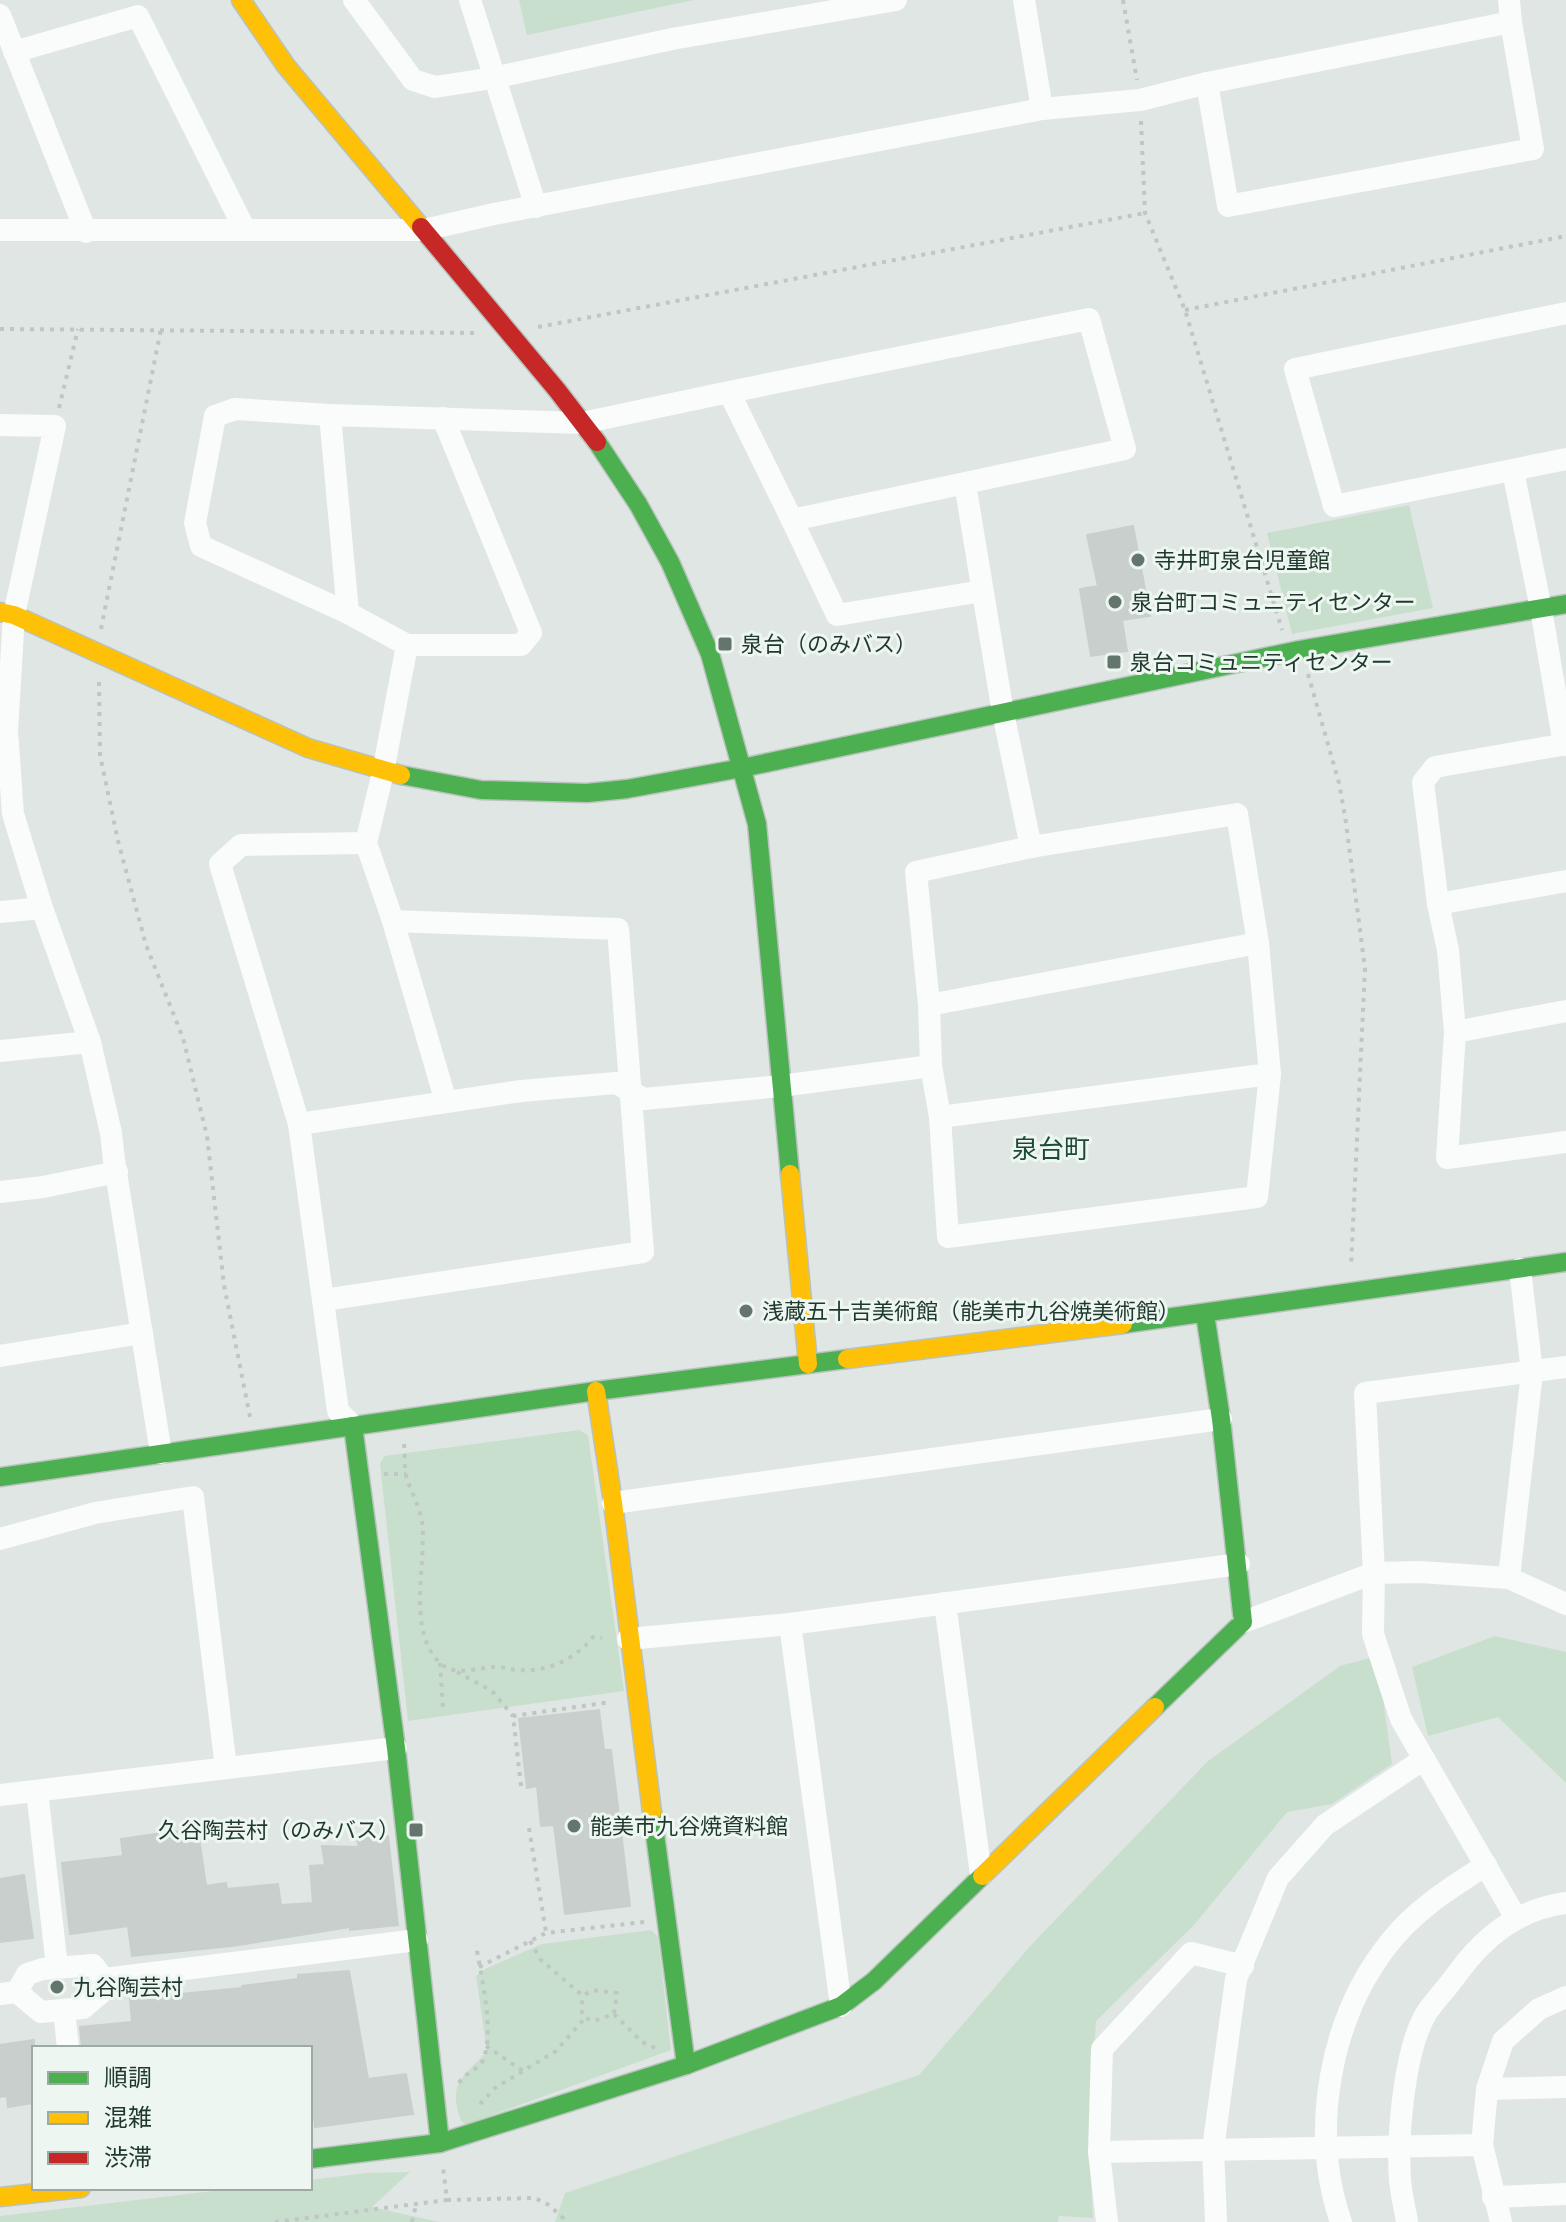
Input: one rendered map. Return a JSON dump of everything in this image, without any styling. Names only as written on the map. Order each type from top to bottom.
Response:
[{"type":"street","points":[[241,0],[286,66],[582,423],[638,504],[682,587],[710,654],[757,824],[808,1364]]},
{"type":"street","points":[[354,0],[413,80],[435,87],[493,78],[672,39],[896,0]]},
{"type":"street","points":[[470,0],[536,207]]},
{"type":"street","points":[[1024,0],[1042,109]]},
{"type":"street","points":[[0,230],[424,230],[1042,109],[1140,100],[1207,83],[1510,11],[1533,149],[1228,206],[1207,83]]},
{"type":"street","points":[[0,15],[86,232]]},
{"type":"street","points":[[14,52],[138,16],[245,230]]},
{"type":"street","points":[[1566,313],[1295,369],[1334,506],[1566,459]]},
{"type":"street","points":[[443,418],[531,633],[521,645],[407,645],[348,613],[201,546],[195,523],[215,416],[235,409],[582,423],[1089,319],[1125,449],[792,520]]},
{"type":"street","points":[[729,392],[837,615],[982,591]]},
{"type":"street","points":[[330,415],[348,613]]},
{"type":"street","points":[[0,425],[55,426],[7,614],[7,731],[13,814],[42,908],[90,1042],[111,1133],[161,1453]]},
{"type":"street","points":[[1513,471],[1565,744],[1435,767],[1423,782],[1438,904],[1448,950],[1455,1032],[1447,1158],[1566,1142]]},
{"type":"street","points":[[965,484],[1003,713],[1031,847]]},
{"type":"street","points":[[7,614],[308,748],[383,772],[481,790],[587,793],[627,789],[742,768],[1299,650],[1566,604]]},
{"type":"street","points":[[407,645],[366,843],[393,921],[446,1102]]},
{"type":"street","points":[[1237,814],[1258,943],[1270,1074],[1257,1197],[948,1237],[940,1117],[931,1066],[929,1005],[916,872],[1031,847],[1237,814]]},
{"type":"street","points":[[366,843],[241,845],[220,864],[299,1124],[338,1411],[353,1426],[396,1748],[440,2143]]},
{"type":"street","points":[[1438,904],[1566,881]]},
{"type":"street","points":[[0,912],[42,908]]},
{"type":"street","points":[[324,1300],[643,1252],[618,929],[393,921]]},
{"type":"street","points":[[929,1005],[1258,943]]},
{"type":"street","points":[[1455,1032],[1566,1011]]},
{"type":"street","points":[[0,1051],[90,1042]]},
{"type":"street","points":[[299,1124],[521,1091],[616,1083],[644,1099],[781,1086],[931,1066]]},
{"type":"street","points":[[940,1117],[1270,1074]]},
{"type":"street","points":[[0,1192],[117,1172]]},
{"type":"street","points":[[0,1477],[596,1391],[1205,1314],[1566,1262]]},
{"type":"street","points":[[1509,1578],[1532,1372],[1520,1269]]},
{"type":"street","points":[[1205,1314],[1239,1564],[1243,1622]]},
{"type":"street","points":[[0,1356],[142,1333]]},
{"type":"street","points":[[1516,1918],[1401,1719],[1373,1634],[1374,1573],[1365,1393],[1566,1367]]},
{"type":"street","points":[[596,1391],[686,2065]]},
{"type":"street","points":[[613,1503],[1221,1419]]},
{"type":"street","points":[[0,1539],[95,1513],[193,1497],[226,1768]]},
{"type":"street","points":[[628,1639],[790,1624],[1239,1564]]},
{"type":"street","points":[[312,2159],[440,2143],[686,2065],[841,2006],[874,1981],[1243,1622],[1374,1573],[1420,1572],[1509,1578],[1566,1604]]},
{"type":"street","points":[[945,1603],[981,1875]]},
{"type":"street","points":[[790,1624],[841,2006]]},
{"type":"street","points":[[0,1795],[396,1748]]},
{"type":"street","points":[[1216,2222],[1213,2149],[1236,1979],[1278,1878],[1325,1825],[1424,1759]]},
{"type":"street","points":[[37,1791],[57,1967]]},
{"type":"street","points":[[1341,2222],[1325,2147],[1327,2103],[1340,2043],[1358,1990],[1391,1940],[1436,1897],[1486,1865]]},
{"type":"street","points":[[1407,2222],[1400,2181],[1407,2078],[1415,2042],[1426,2013],[1469,1957],[1498,1930],[1542,1906],[1566,1903]]},
{"type":"street","points":[[104,1979],[417,1940]]},
{"type":"street","points":[[1107,2222],[1099,2152],[1102,2049],[1191,1953],[1243,1966]]},
{"type":"street","points":[[93,1965],[104,1979],[103,1991],[83,2008],[41,2012],[8,1993],[27,1974],[57,1967],[93,1965]]},
{"type":"street","points":[[1501,2222],[1482,2145],[1487,2089],[1503,2041],[1539,2009],[1566,1997]]},
{"type":"street","points":[[64,2010],[68,2046]]},
{"type":"street","points":[[1487,2089],[1566,2087]]},
{"type":"street","points":[[1099,2152],[1482,2145]]},
{"type":"street","points":[[0,2197],[63,2190]]},
{"type":"street","points":[[1493,2197],[1566,2194]]},
{"type":"path","points":[[1123,0],[1140,100],[1145,213],[1185,310],[1283,635],[1299,650],[1339,783],[1365,968],[1350,1293]]},
{"type":"path","points":[[0,329],[508,333],[1145,213]]},
{"type":"path","points":[[1185,310],[1566,236]]},
{"type":"path","points":[[55,426],[78,329]]},
{"type":"path","points":[[161,329],[100,632],[100,755],[118,841],[146,945],[183,1038],[207,1136],[224,1285],[253,1442]]},
{"type":"path","points":[[401,1420],[406,1474],[420,1508],[424,1543],[418,1609],[428,1643],[440,1663],[443,1708]]},
{"type":"path","points":[[457,1672],[495,1666],[515,1671],[538,1670],[560,1664],[593,1637],[610,1641],[628,1639]]},
{"type":"path","points":[[440,1663],[492,1691],[513,1716],[521,1786]]},
{"type":"path","points":[[513,1716],[636,1699]]},
{"type":"path","points":[[529,1828],[546,1933]]},
{"type":"path","points":[[479,1967],[546,1933],[666,1919]]},
{"type":"path","points":[[530,1941],[541,1960],[583,1996]]},
{"type":"path","points":[[457,2086],[462,2076],[479,2067],[484,2060],[486,2046],[476,1945]]},
{"type":"path","points":[[592,1990],[617,1993],[614,2014],[594,2021],[585,2018],[581,2010],[583,1996],[592,1990]]},
{"type":"path","points":[[614,2014],[642,2042],[686,2065]]},
{"type":"path","points":[[475,2109],[495,2088],[556,2051],[585,2018]]},
{"type":"path","points":[[486,2046],[523,2071]]},
{"type":"path","points":[[440,2143],[447,2200]]},
{"type":"path","points":[[275,2222],[447,2200],[535,2198],[549,2205],[564,2222]]},
{"type":"path","points":[[412,2222],[416,2204]]},
{"type":"green space","points":[[519,0],[694,0],[527,35]]},
{"type":"green space","points":[[1409,505],[1433,608],[1292,634],[1267,533]]},
{"type":"green space","points":[[579,1430],[588,1435],[624,1691],[408,1721],[380,1464],[384,1456]]},
{"type":"green space","points":[[1495,1636],[1566,1652],[1566,1783],[1498,1717],[1428,1736],[1412,1667]]},
{"type":"green space","points":[[1377,1656],[1381,1663],[1392,1764],[1332,1804],[1287,1812],[1194,1925],[1096,2021],[1089,2138],[1093,2218],[1059,2216],[1058,2222],[555,2222],[565,2193],[919,2075],[1032,1944],[1208,1761],[1340,1666]]},
{"type":"green space","points":[[651,1930],[658,1937],[671,2050],[465,2125],[457,2107],[457,2089],[464,2076],[487,2051],[476,1976],[542,1944]]},
{"type":"green space","points":[[410,2172],[372,2207],[439,2222],[0,2222],[0,2216],[222,2190],[312,2190],[312,2180],[366,2173]]},
{"type":"building","name":"泉台町コミュニティセンター","points":[[1133,526],[1150,616],[1122,620],[1127,651],[1091,656],[1080,589],[1098,586],[1087,535]]},
{"type":"building","points":[[599,1710],[604,1750],[611,1750],[630,1906],[565,1914],[554,1825],[541,1826],[537,1786],[527,1788],[519,1719]]},
{"type":"building","points":[[198,1831],[206,1886],[226,1883],[227,1889],[278,1884],[281,1905],[313,1903],[310,1866],[325,1865],[322,1846],[359,1847],[357,1839],[388,1836],[398,1925],[350,1930],[350,1927],[232,1946],[132,1956],[128,1926],[70,1934],[62,1863],[123,1856],[121,1839]]},
{"type":"building","points":[[24,1875],[33,1938],[0,1942],[0,1879]]},
{"type":"building","points":[[349,1971],[368,2079],[406,2074],[413,2114],[315,2127],[312,2046],[82,2046],[80,2027],[132,2022],[130,1999],[242,1988],[298,1979],[298,1975]]},
{"type":"building","points":[[34,2040],[32,2103],[8,2107],[7,2096],[0,2097],[0,2045]]},
{"type":"traffic: fast","points":[[597,442],[638,504],[670,562],[710,654],[757,824],[790,1174]]},
{"type":"traffic: fast","points":[[401,775],[481,790],[587,793],[627,789],[742,768],[1299,650],[1566,604]]},
{"type":"traffic: fast","points":[[1123,1324],[1566,1262]]},
{"type":"traffic: fast","points":[[1155,1707],[1243,1622],[1221,1419],[1205,1314]]},
{"type":"traffic: fast","points":[[0,1477],[596,1391],[847,1359]]},
{"type":"traffic: fast","points":[[353,1426],[396,1748],[440,2143]]},
{"type":"traffic: fast","points":[[652,1812],[686,2065]]},
{"type":"traffic: fast","points":[[312,2159],[440,2143],[686,2065],[841,2006],[874,1981],[982,1876]]},
{"type":"traffic: slow","points":[[241,0],[286,66],[421,227]]},
{"type":"traffic: slow","points":[[0,612],[14,615],[308,748],[401,775]]},
{"type":"traffic: slow","points":[[790,1174],[808,1364]]},
{"type":"traffic: slow","points":[[847,1359],[1123,1324]]},
{"type":"traffic: slow","points":[[596,1391],[652,1812]]},
{"type":"traffic: slow","points":[[982,1876],[1155,1707]]},
{"type":"traffic: slow","points":[[0,2197],[63,2190]]},
{"type":"traffic: jam","points":[[421,227],[597,442]]},
{"type":"place","name":"寺井町泉台児童館","points":[[1138,560]]},
{"type":"place","name":"泉台町コミュニティセンター","points":[[1115,602]]},
{"type":"place","name":"泉台（のみバス）","points":[[725,644]]},
{"type":"place","name":"泉台コミュニティセンター","points":[[1114,662]]},
{"type":"place","name":"浅蔵五十吉美術館（能美市九谷焼美術館）","points":[[746,1311]]},
{"type":"place","name":"能美市九谷焼資料館","points":[[574,1826]]},
{"type":"place","name":"久谷陶芸村（のみバス）","points":[[416,1830]]},
{"type":"place","name":"九谷陶芸村","points":[[57,1987]]},
{"type":"district","name":"泉台町","points":[[1051,1150]]}]
